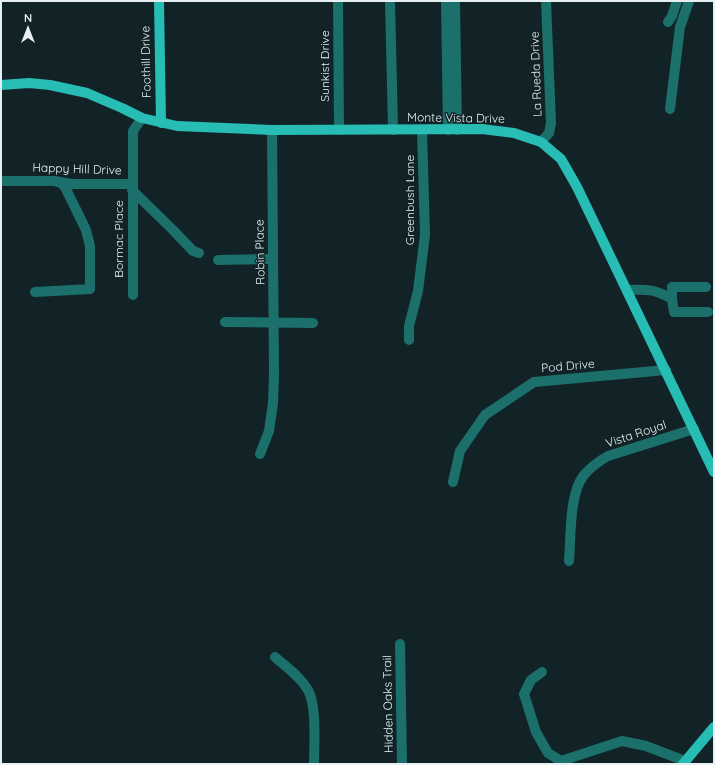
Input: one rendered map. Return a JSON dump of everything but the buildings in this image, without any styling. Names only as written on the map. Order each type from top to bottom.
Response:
[{"type":"main road","name":"Foothill Drive","points":[[159,1],[159,83],[161,124]]},
{"type":"main road","name":"Monte Vista Drive","points":[[1,85],[29,83],[50,85],[87,93],[142,118],[161,124],[177,126],[272,130],[482,129],[514,132],[541,142],[561,159],[578,187],[714,472]]},
{"type":"main road","points":[[684,763],[714,727]]},
{"type":"street","name":"Sunkist Drive","points":[[338,1],[339,130]]},
{"type":"street","points":[[390,1],[392,130]]},
{"type":"street","points":[[446,1],[452,130]]},
{"type":"street","points":[[452,130],[455,1]]},
{"type":"street","name":"La Rueda Drive","points":[[541,142],[549,132],[551,122],[546,1]]},
{"type":"street","points":[[668,22],[677,1]]},
{"type":"street","points":[[670,109],[680,27],[689,1]]},
{"type":"street","name":"Happy Hill Drive","points":[[1,181],[54,181],[72,184],[132,187],[133,131],[142,118]]},
{"type":"street","name":"Robin Place","points":[[260,454],[269,431],[273,403],[274,322],[272,130]]},
{"type":"street","name":"Greenbush Lane","points":[[409,340],[409,326],[418,291],[425,235],[422,130]]},
{"type":"street","points":[[35,292],[90,289],[90,246],[86,230],[65,187],[60,182],[54,181]]},
{"type":"street","points":[[132,187],[193,251],[199,253]]},
{"type":"street","name":"Bormac Place","points":[[132,187],[133,295]]},
{"type":"street","points":[[218,260],[273,259]]},
{"type":"street","points":[[706,287],[672,287],[672,298],[674,312],[708,312]]},
{"type":"street","points":[[627,290],[649,289],[672,298]]},
{"type":"street","points":[[225,322],[313,323]]},
{"type":"street","name":"Pod Drive","points":[[453,482],[460,451],[485,416],[534,382],[666,370]]},
{"type":"street","name":"Vista Royal","points":[[569,561],[573,501],[578,485],[583,476],[596,463],[608,456],[694,430]]},
{"type":"street","name":"Hidden Oaks Trail","points":[[400,644],[402,764]]},
{"type":"street","points":[[275,657],[297,676],[308,690],[312,704],[314,723],[314,764]]},
{"type":"street","points":[[542,672],[531,680],[524,694],[536,732],[548,753],[560,762],[622,742],[646,746],[684,763]]}]
